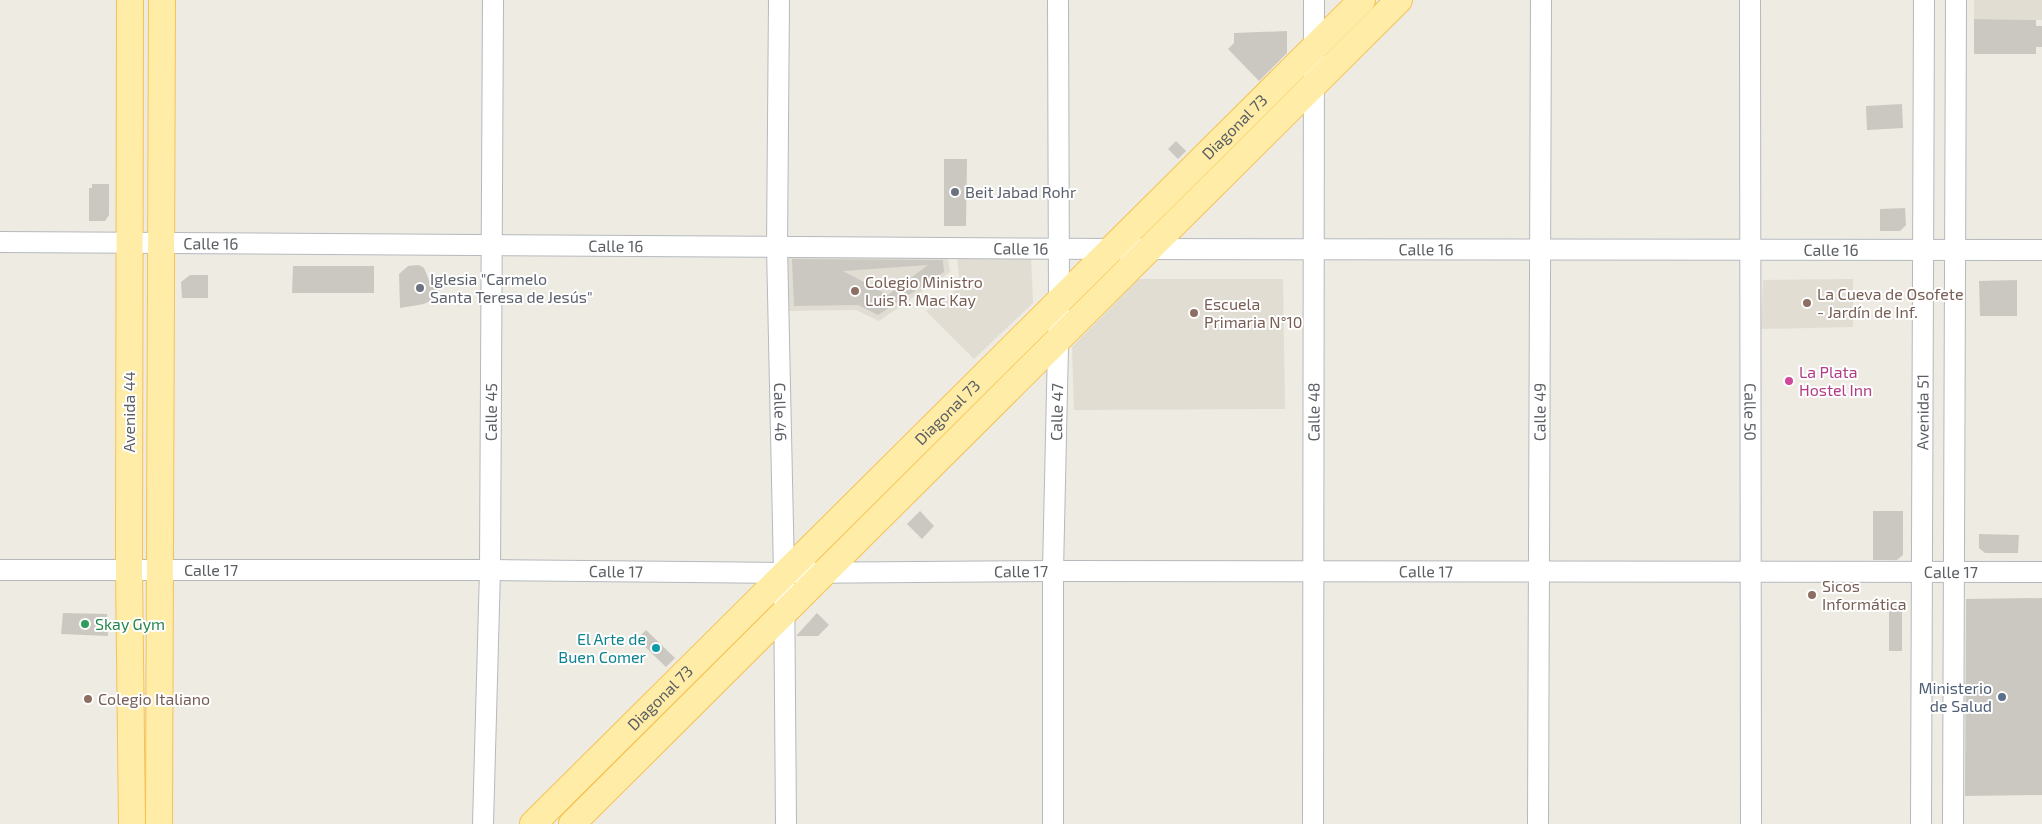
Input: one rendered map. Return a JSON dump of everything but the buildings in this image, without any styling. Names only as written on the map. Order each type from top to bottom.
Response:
[{"type":"main road","name":"Avenida 44","points":[[130,0],[129,570],[132,824]]},
{"type":"main road","name":"Avenida 44","points":[[160,824],[162,0]]},
{"type":"main road","name":"Diagonal 73","points":[[533,824],[1362,0]]},
{"type":"main road","name":"Diagonal 73","points":[[572,824],[1399,0]]},
{"type":"street","name":"Calle 45","points":[[483,824],[490,570],[493,0]]},
{"type":"street","name":"Calle 46","points":[[779,0],[777,246],[785,613],[786,824]]},
{"type":"street","name":"Calle 47","points":[[1053,824],[1053,571],[1059,301],[1058,0]]},
{"type":"street","name":"Calle 48","points":[[1313,824],[1315,250],[1312,49],[1314,0]]},
{"type":"street","name":"Calle 49","points":[[1538,824],[1541,0]]},
{"type":"street","name":"Calle 50","points":[[1750,0],[1750,824]]},
{"type":"street","name":"Avenida 51","points":[[1921,824],[1924,0]]},
{"type":"street","name":"Avenida 51","points":[[1953,824],[1956,0]]},
{"type":"street","name":"Calle 16","points":[[0,242],[1540,251],[2042,250]]},
{"type":"street","name":"Calle 17","points":[[0,570],[490,570],[784,573],[1053,571],[2042,572]]},
{"type":"shaded area","points":[[1974,0],[2042,0],[2042,20],[1974,19]]},
{"type":"shaded area","name":"Colegio Ministro Luis R. Mac Kay","points":[[786,248],[947,250],[950,272],[879,321],[856,310],[789,311]]},
{"type":"shaded area","points":[[957,256],[1031,256],[1033,303],[974,359],[926,311],[960,287]]},
{"type":"shaded area","name":"Escuela Primaria N°10","points":[[1139,279],[1283,279],[1285,409],[1074,410],[1072,347]]},
{"type":"shaded area","name":"La Cueva de Osofete - Jardín de Inf.","points":[[1853,279],[1853,327],[1761,329],[1763,280]]},
{"type":"place","name":"Beit Jabad Rohr","points":[[955,192]]},
{"type":"place","name":"Iglesia \"Carmelo Santa Teresa de Jesús\"","points":[[420,288]]},
{"type":"place","name":"Colegio Ministro Luis R. Mac Kay","points":[[855,291]]},
{"type":"place","name":"La Cueva de Osofete - Jardín de Inf.","points":[[1807,303]]},
{"type":"place","name":"Escuela Primaria N°10","points":[[1194,313]]},
{"type":"place","name":"La Plata Hostel Inn","points":[[1789,381]]},
{"type":"place","name":"Sicos Informática","points":[[1812,595]]},
{"type":"place","name":"Skay Gym","points":[[85,624]]},
{"type":"place","name":"El Arte de Buen Comer","points":[[656,648]]},
{"type":"place","name":"Ministerio de Salud","points":[[2002,697]]},
{"type":"place","name":"Colegio Italiano","points":[[88,699]]}]
